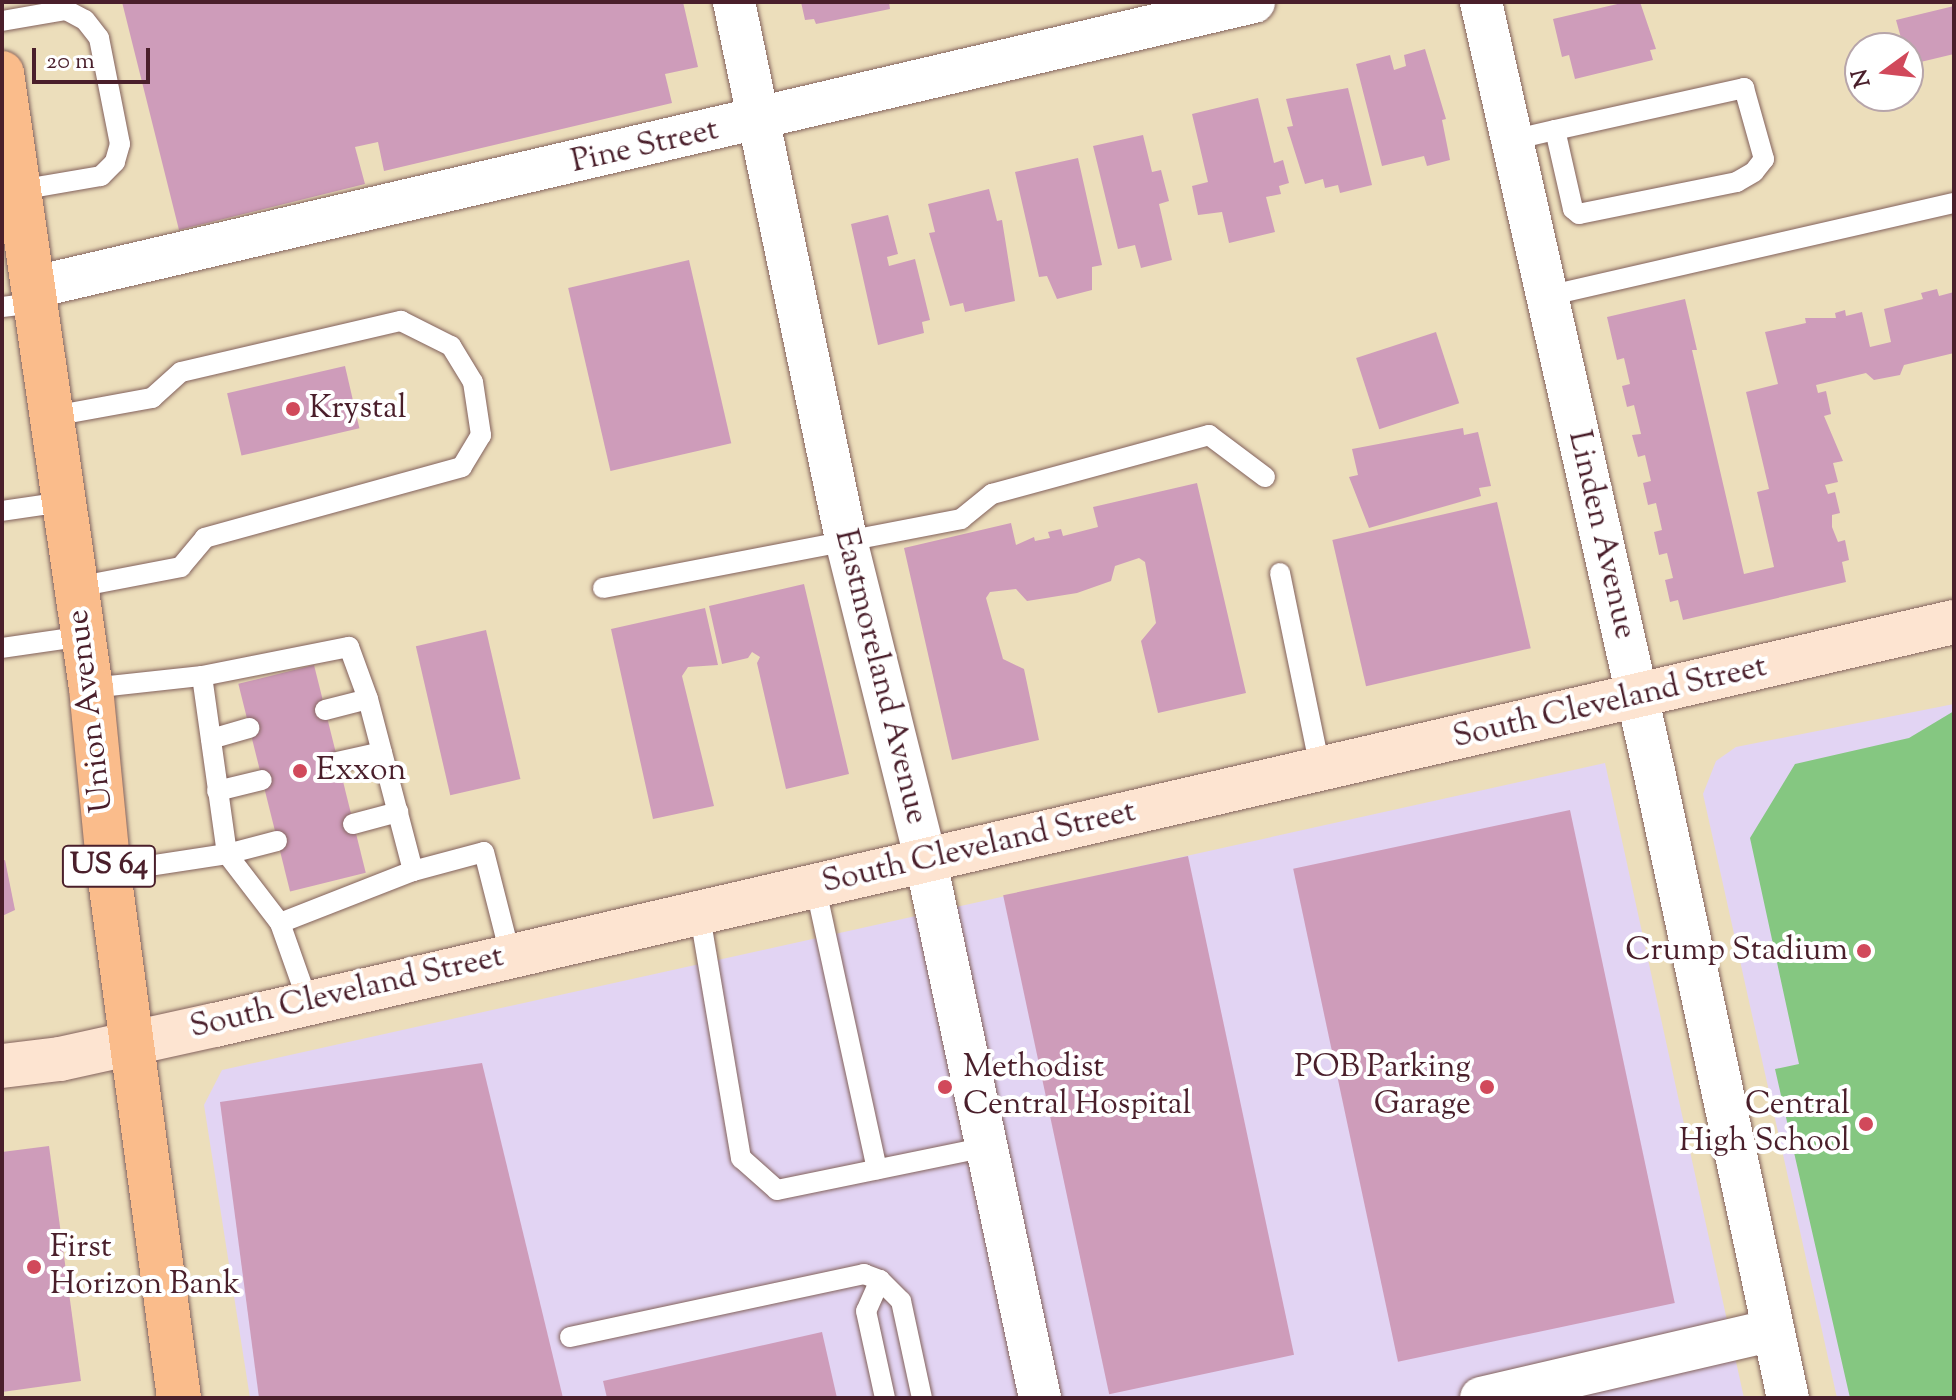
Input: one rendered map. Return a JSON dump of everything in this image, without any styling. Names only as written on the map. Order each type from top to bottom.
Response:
[{"type":"main road","name":"Union Avenue","points":[[4,99],[20,190],[25,299],[53,416],[84,636],[109,872],[179,1398]]},
{"type":"main road","name":"South Cleveland Street","points":[[2,1066],[133,1044],[699,910],[926,862],[1954,622]]},
{"type":"street","name":"Eastmoreland Avenue","points":[[734,2],[847,544],[926,862],[1040,1398]]},
{"type":"street","name":"Pine Street","points":[[25,299],[1254,2]]},
{"type":"street","name":"Linden Avenue","points":[[1481,2],[1637,698],[1788,1398]]},
{"type":"street","points":[[1481,1398],[1773,1330]]},
{"type":"lane","points":[[2,21],[66,10],[85,20],[99,38],[120,144],[115,162],[101,176],[20,190]]},
{"type":"lane","points":[[1512,140],[1555,130],[1744,88],[1764,159],[1754,172],[1737,182],[1579,214],[1573,209],[1555,130]]},
{"type":"lane","points":[[1547,296],[1954,203]]},
{"type":"lane","points":[[53,416],[152,398],[181,372],[401,321],[451,346],[473,382],[481,435],[462,467],[205,538],[181,567],[77,587]]},
{"type":"lane","points":[[603,588],[847,544],[961,519],[992,494],[1209,435],[1265,477]]},
{"type":"lane","points":[[2,511],[64,502]]},
{"type":"lane","points":[[1280,573],[1320,768]]},
{"type":"lane","points":[[2,648],[84,636]]},
{"type":"lane","points":[[91,688],[202,676],[349,647],[368,699],[413,871]]},
{"type":"lane","points":[[202,676],[227,854],[280,923],[308,1002]]},
{"type":"lane","points":[[325,710],[368,699]]},
{"type":"lane","points":[[211,739],[249,728]]},
{"type":"lane","points":[[337,762],[382,752]]},
{"type":"lane","points":[[217,791],[262,780]]},
{"type":"lane","points":[[353,824],[398,812]]},
{"type":"lane","points":[[109,872],[227,854],[277,841]]},
{"type":"lane","points":[[280,923],[413,871],[484,852],[510,954]]},
{"type":"lane","points":[[815,885],[877,1169]]},
{"type":"lane","points":[[699,910],[741,1158],[777,1190],[987,1147]]},
{"type":"lane","points":[[570,1337],[864,1274],[880,1280],[901,1301],[922,1398]]},
{"type":"lane","points":[[880,1280],[866,1311],[885,1398]]},
{"type":"shaded area","name":"Crump Stadium","points":[[1954,704],[1954,1398],[1837,1398],[1703,794],[1716,761],[1736,747]]},
{"type":"shaded area","name":"Methodist Central Hospital","points":[[1605,763],[1744,1398],[250,1398],[204,1105],[222,1070]]},
{"type":"green space","name":"Crump Stadium","points":[[1954,711],[1954,1398],[1850,1398],[1775,1069],[1799,1064],[1750,838],[1795,764],[1909,738]]},
{"type":"building","points":[[122,2],[683,2],[698,67],[665,74],[672,103],[384,171],[378,142],[355,147],[365,184],[179,230]]},
{"type":"building","points":[[801,2],[889,2],[890,9],[816,24],[814,19],[805,20]]},
{"type":"building","points":[[1626,2],[1640,2],[1656,49],[1650,50],[1653,60],[1575,79],[1569,55],[1562,57],[1553,19]]},
{"type":"building","points":[[1954,6],[1954,54],[1924,61],[1924,32],[1899,32],[1896,20]]},
{"type":"building","points":[[1425,49],[1446,119],[1442,120],[1450,160],[1427,166],[1424,156],[1382,166],[1356,64],[1390,55],[1394,70],[1406,66],[1404,55]]},
{"type":"building","points":[[1348,88],[1372,185],[1340,193],[1338,185],[1325,188],[1323,179],[1305,184],[1287,127],[1293,126],[1286,99]]},
{"type":"building","points":[[1258,98],[1274,163],[1283,160],[1289,183],[1279,186],[1281,194],[1266,197],[1275,232],[1229,243],[1222,212],[1198,215],[1192,186],[1208,182],[1192,114]]},
{"type":"building","points":[[1143,135],[1152,172],[1161,170],[1169,201],[1159,204],[1172,260],[1141,268],[1135,245],[1118,249],[1093,146]]},
{"type":"building","points":[[1078,158],[1102,265],[1092,267],[1092,290],[1057,299],[1047,276],[1039,277],[1015,172]]},
{"type":"building","points":[[989,189],[997,221],[1002,220],[1015,301],[965,312],[963,303],[950,306],[929,233],[935,232],[928,204]]},
{"type":"building","points":[[888,215],[898,254],[887,257],[889,266],[915,259],[930,320],[922,322],[924,333],[878,345],[851,224]]},
{"type":"building","points":[[689,260],[731,443],[610,471],[568,288]]},
{"type":"building","points":[[1937,289],[1939,296],[1954,292],[1954,353],[1904,365],[1900,375],[1874,380],[1866,373],[1816,385],[1818,393],[1826,391],[1831,414],[1824,416],[1843,461],[1833,463],[1838,482],[1825,485],[1828,494],[1835,492],[1840,513],[1832,515],[1832,527],[1838,542],[1845,540],[1849,560],[1842,562],[1846,582],[1683,620],[1678,600],[1670,602],[1665,580],[1673,578],[1667,553],[1659,555],[1654,532],[1662,530],[1656,503],[1648,505],[1643,483],[1651,481],[1645,455],[1638,457],[1632,435],[1641,434],[1634,405],[1627,407],[1622,386],[1630,384],[1624,358],[1617,360],[1607,317],[1685,299],[1697,350],[1692,350],[1744,574],[1774,567],[1757,492],[1769,489],[1746,392],[1778,384],[1765,332],[1806,323],[1805,318],[1836,318],[1835,313],[1845,310],[1846,316],[1862,312],[1870,347],[1891,342],[1884,309],[1923,299],[1921,293]]},
{"type":"building","points":[[1436,332],[1459,403],[1379,429],[1356,358]]},
{"type":"building","name":"Krystal","points":[[345,366],[359,428],[241,456],[227,393]]},
{"type":"building","points":[[1463,428],[1464,435],[1478,432],[1491,486],[1479,488],[1481,496],[1369,528],[1349,477],[1358,475],[1352,449]]},
{"type":"building","points":[[1197,483],[1246,693],[1158,713],[1141,641],[1156,623],[1145,562],[1139,558],[1115,566],[1111,581],[1077,593],[1027,601],[1016,589],[990,592],[986,598],[1003,659],[1024,669],[1039,740],[952,760],[904,548],[1011,523],[1016,545],[1034,537],[1035,541],[1050,538],[1048,532],[1061,529],[1063,536],[1098,527],[1093,507]]},
{"type":"building","points":[[1497,502],[1531,648],[1366,686],[1332,540]]},
{"type":"building","points":[[804,584],[849,774],[786,789],[757,663],[760,657],[752,652],[748,658],[722,664],[709,606]]},
{"type":"building","points":[[705,608],[718,665],[688,667],[682,676],[714,806],[653,819],[611,629]]},
{"type":"building","points":[[486,630],[520,779],[450,795],[416,646]]},
{"type":"building","name":"Exxon","points":[[314,665],[366,873],[290,892],[238,684]]},
{"type":"building","name":"POB Parking Garage","points":[[1570,810],[1675,1303],[1398,1362],[1293,869]]},
{"type":"building","points":[[1188,856],[1294,1355],[1109,1394],[1003,895]]},
{"type":"building","points":[[5,860],[15,910],[2,916],[2,861]]},
{"type":"building","points":[[482,1063],[563,1398],[259,1398],[220,1102]]},
{"type":"building","name":"First Horizon Bank","points":[[49,1146],[81,1381],[2,1392],[2,1152]]},
{"type":"building","points":[[822,1332],[837,1398],[607,1398],[603,1381]]},
{"type":"place","name":"Krystal","points":[[293,409]]},
{"type":"place","name":"Exxon","points":[[300,771]]},
{"type":"place","name":"Crump Stadium","points":[[1864,951]]},
{"type":"place","name":"Methodist Central Hospital","points":[[945,1087]]},
{"type":"place","name":"POB Parking Garage","points":[[1487,1087]]},
{"type":"place","name":"Central High School","points":[[1866,1124]]},
{"type":"place","name":"First Horizon Bank","points":[[34,1267]]}]
